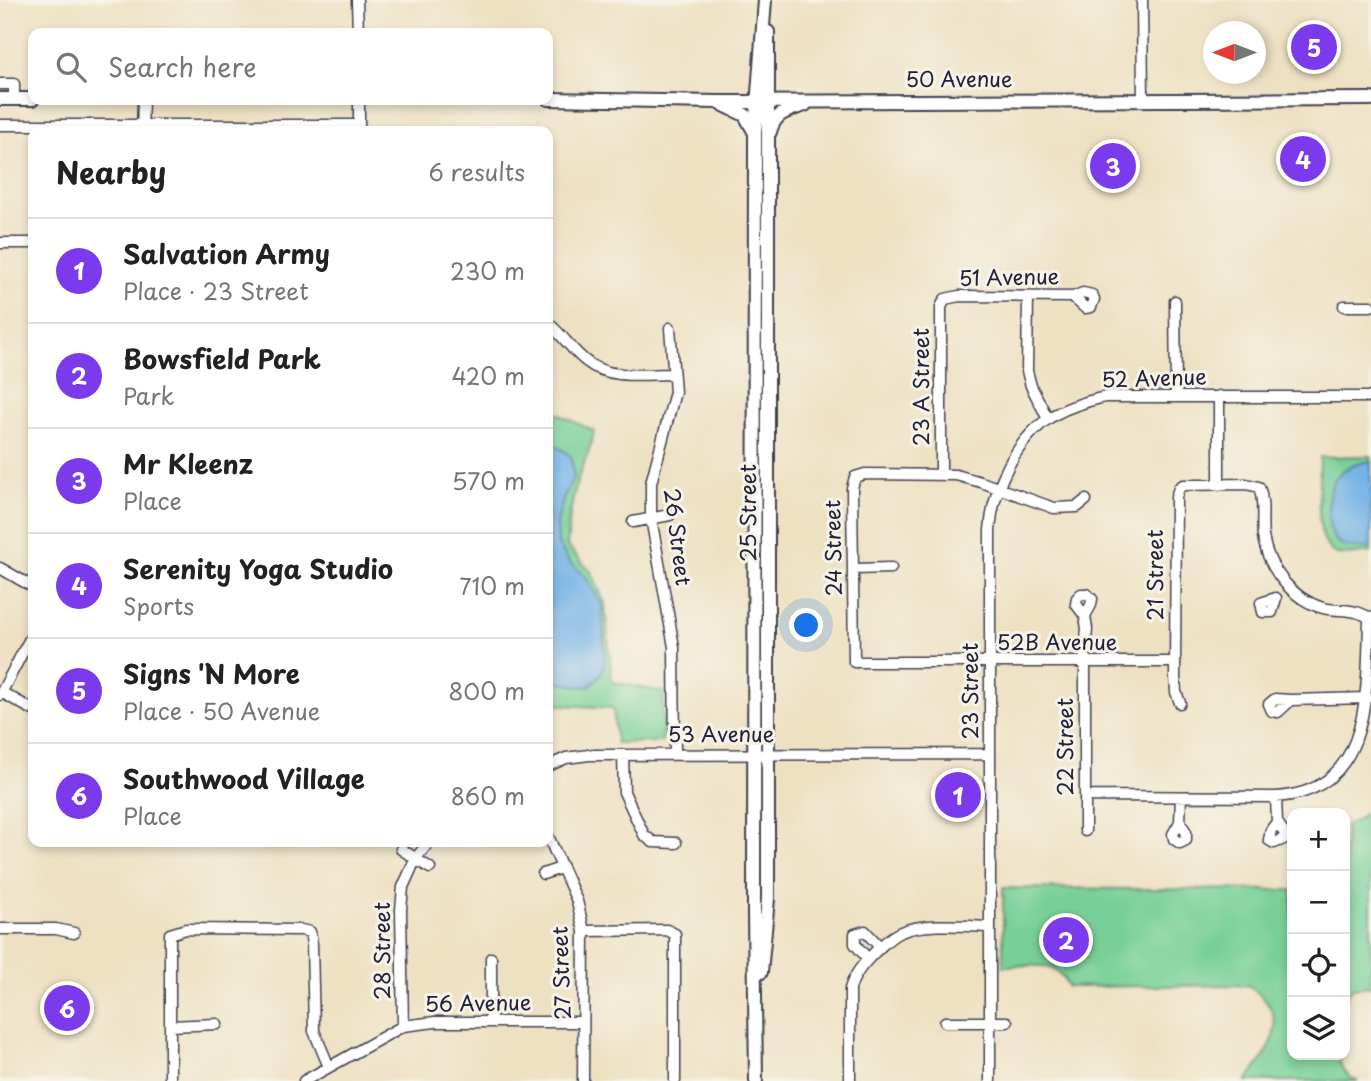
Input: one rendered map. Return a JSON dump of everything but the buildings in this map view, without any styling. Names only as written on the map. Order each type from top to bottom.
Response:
[{"type":"main road","name":"25 Street","points":[[756,1081],[755,1024],[768,899],[762,753],[755,133],[769,46],[765,0]]},
{"type":"main road","points":[[0,99],[28,99]]},
{"type":"main road","name":"50 Avenue","points":[[553,99],[717,102],[1371,99]]},
{"type":"main road","name":"25 Street","points":[[762,101],[768,139],[762,753]]},
{"type":"main road","points":[[768,139],[772,124],[780,113],[819,101]]},
{"type":"main road","points":[[717,102],[745,115],[755,133]]},
{"type":"street","points":[[357,0],[358,28]]},
{"type":"street","points":[[1142,0],[1143,99]]},
{"type":"street","points":[[0,83],[14,84],[14,99]]},
{"type":"street","points":[[142,126],[143,105]]},
{"type":"street","points":[[359,105],[359,126]]},
{"type":"street","points":[[0,125],[47,126]]},
{"type":"street","points":[[0,243],[28,243]]},
{"type":"street","name":"51 Avenue","points":[[945,299],[959,296],[1073,297]]},
{"type":"street","points":[[1028,297],[1027,371],[1031,386],[1048,419]]},
{"type":"street","name":"23 A Street","points":[[942,475],[941,307],[945,299]]},
{"type":"street","points":[[1175,301],[1176,395]]},
{"type":"street","points":[[1344,306],[1371,306]]},
{"type":"street","points":[[553,325],[566,331],[589,365],[606,372],[673,374]]},
{"type":"street","name":"26 Street","points":[[670,328],[674,392],[671,412],[653,469],[651,518],[674,647],[675,754]]},
{"type":"street","points":[[1086,796],[1282,797],[1325,785],[1348,765],[1364,735],[1370,618],[1360,612],[1326,609],[1312,604],[1288,587],[1275,570],[1266,549],[1262,525],[1262,494],[1259,487],[1246,484],[1219,485],[1219,396]]},
{"type":"street","name":"52 Avenue","points":[[998,488],[1017,451],[1048,419],[1077,405],[1105,397],[1371,397]]},
{"type":"street","name":"24 Street","points":[[854,662],[852,488],[855,477],[865,474],[942,475]]},
{"type":"street","points":[[942,475],[969,478],[1054,508],[1069,509],[1086,500]]},
{"type":"street","name":"21 Street","points":[[1180,703],[1176,692],[1175,662],[1175,497],[1183,485],[1219,485]]},
{"type":"street","name":"23 Street","points":[[990,1081],[990,530],[998,488]]},
{"type":"street","points":[[633,522],[670,515]]},
{"type":"street","points":[[0,568],[28,584]]},
{"type":"street","points":[[854,569],[891,568]]},
{"type":"street","points":[[1276,598],[1288,587]]},
{"type":"street","name":"22 Street","points":[[1085,620],[1085,831]]},
{"type":"street","points":[[28,642],[0,694],[28,708]]},
{"type":"street","name":"52B Avenue","points":[[854,662],[1175,662]]},
{"type":"street","points":[[1291,700],[1367,698]]},
{"type":"street","name":"53 Avenue","points":[[553,764],[578,756],[762,753],[990,754]]},
{"type":"street","points":[[623,755],[624,792],[644,835],[653,842],[676,843]]},
{"type":"street","points":[[1180,822],[1181,797]]},
{"type":"street","points":[[1277,822],[1282,797]]},
{"type":"street","name":"28 Street","points":[[403,1026],[403,887],[416,859],[425,847]]},
{"type":"street","name":"27 Street","points":[[553,847],[577,901],[583,931],[583,1081]]},
{"type":"street","points":[[401,849],[430,867]]},
{"type":"street","points":[[543,874],[561,867]]},
{"type":"street","points":[[849,1081],[849,1008],[852,983],[868,959],[897,933],[913,928],[990,927]]},
{"type":"street","points":[[0,929],[56,929],[74,933]]},
{"type":"street","points":[[170,1081],[170,934],[186,929],[310,932],[314,1031],[329,1067]]},
{"type":"street","points":[[583,931],[667,930],[675,934],[675,1081]]},
{"type":"street","points":[[868,959],[855,944],[855,933],[865,931],[880,947]]},
{"type":"street","points":[[491,958],[491,1021]]},
{"type":"street","name":"56 Avenue","points":[[304,1081],[403,1026],[435,1022],[583,1022]]},
{"type":"street","points":[[945,1022],[1007,1022]]},
{"type":"street","points":[[170,1026],[217,1024]]},
{"type":"green space","points":[[553,411],[594,431],[573,496],[567,546],[592,573],[605,603],[612,682],[664,692],[662,742],[616,743],[613,708],[553,704]]},
{"type":"green space","points":[[1371,456],[1371,552],[1338,554],[1329,549],[1320,526],[1320,457]]},
{"type":"green space","points":[[1371,808],[1371,986],[1353,988],[1350,991],[1350,824]]},
{"type":"green space","points":[[1003,888],[1287,890],[1287,1060],[1340,1060],[1344,1071],[1358,1081],[1246,1081],[1265,1056],[1274,1032],[1270,1008],[1262,996],[1248,985],[1068,987],[1057,971],[1049,968],[1032,965],[1003,966]]},
{"type":"water","points":[[553,443],[571,456],[574,476],[557,521],[558,544],[570,563],[586,577],[602,605],[605,661],[602,673],[590,686],[580,687],[553,680]]},
{"type":"water","points":[[1371,461],[1371,547],[1346,547],[1334,538],[1331,531],[1328,504],[1331,487],[1345,469]]},
{"type":"place","name":"Signs 'N More","points":[[1314,47]]},
{"type":"place","name":"Serenity Yoga Studio","points":[[1303,159]]},
{"type":"place","name":"Mr Kleenz","points":[[1113,166]]},
{"type":"place","name":"Salvation Army","points":[[958,795]]},
{"type":"place","name":"Bowsfield Park","points":[[1066,940]]},
{"type":"place","name":"Southwood Village","points":[[67,1008]]}]
